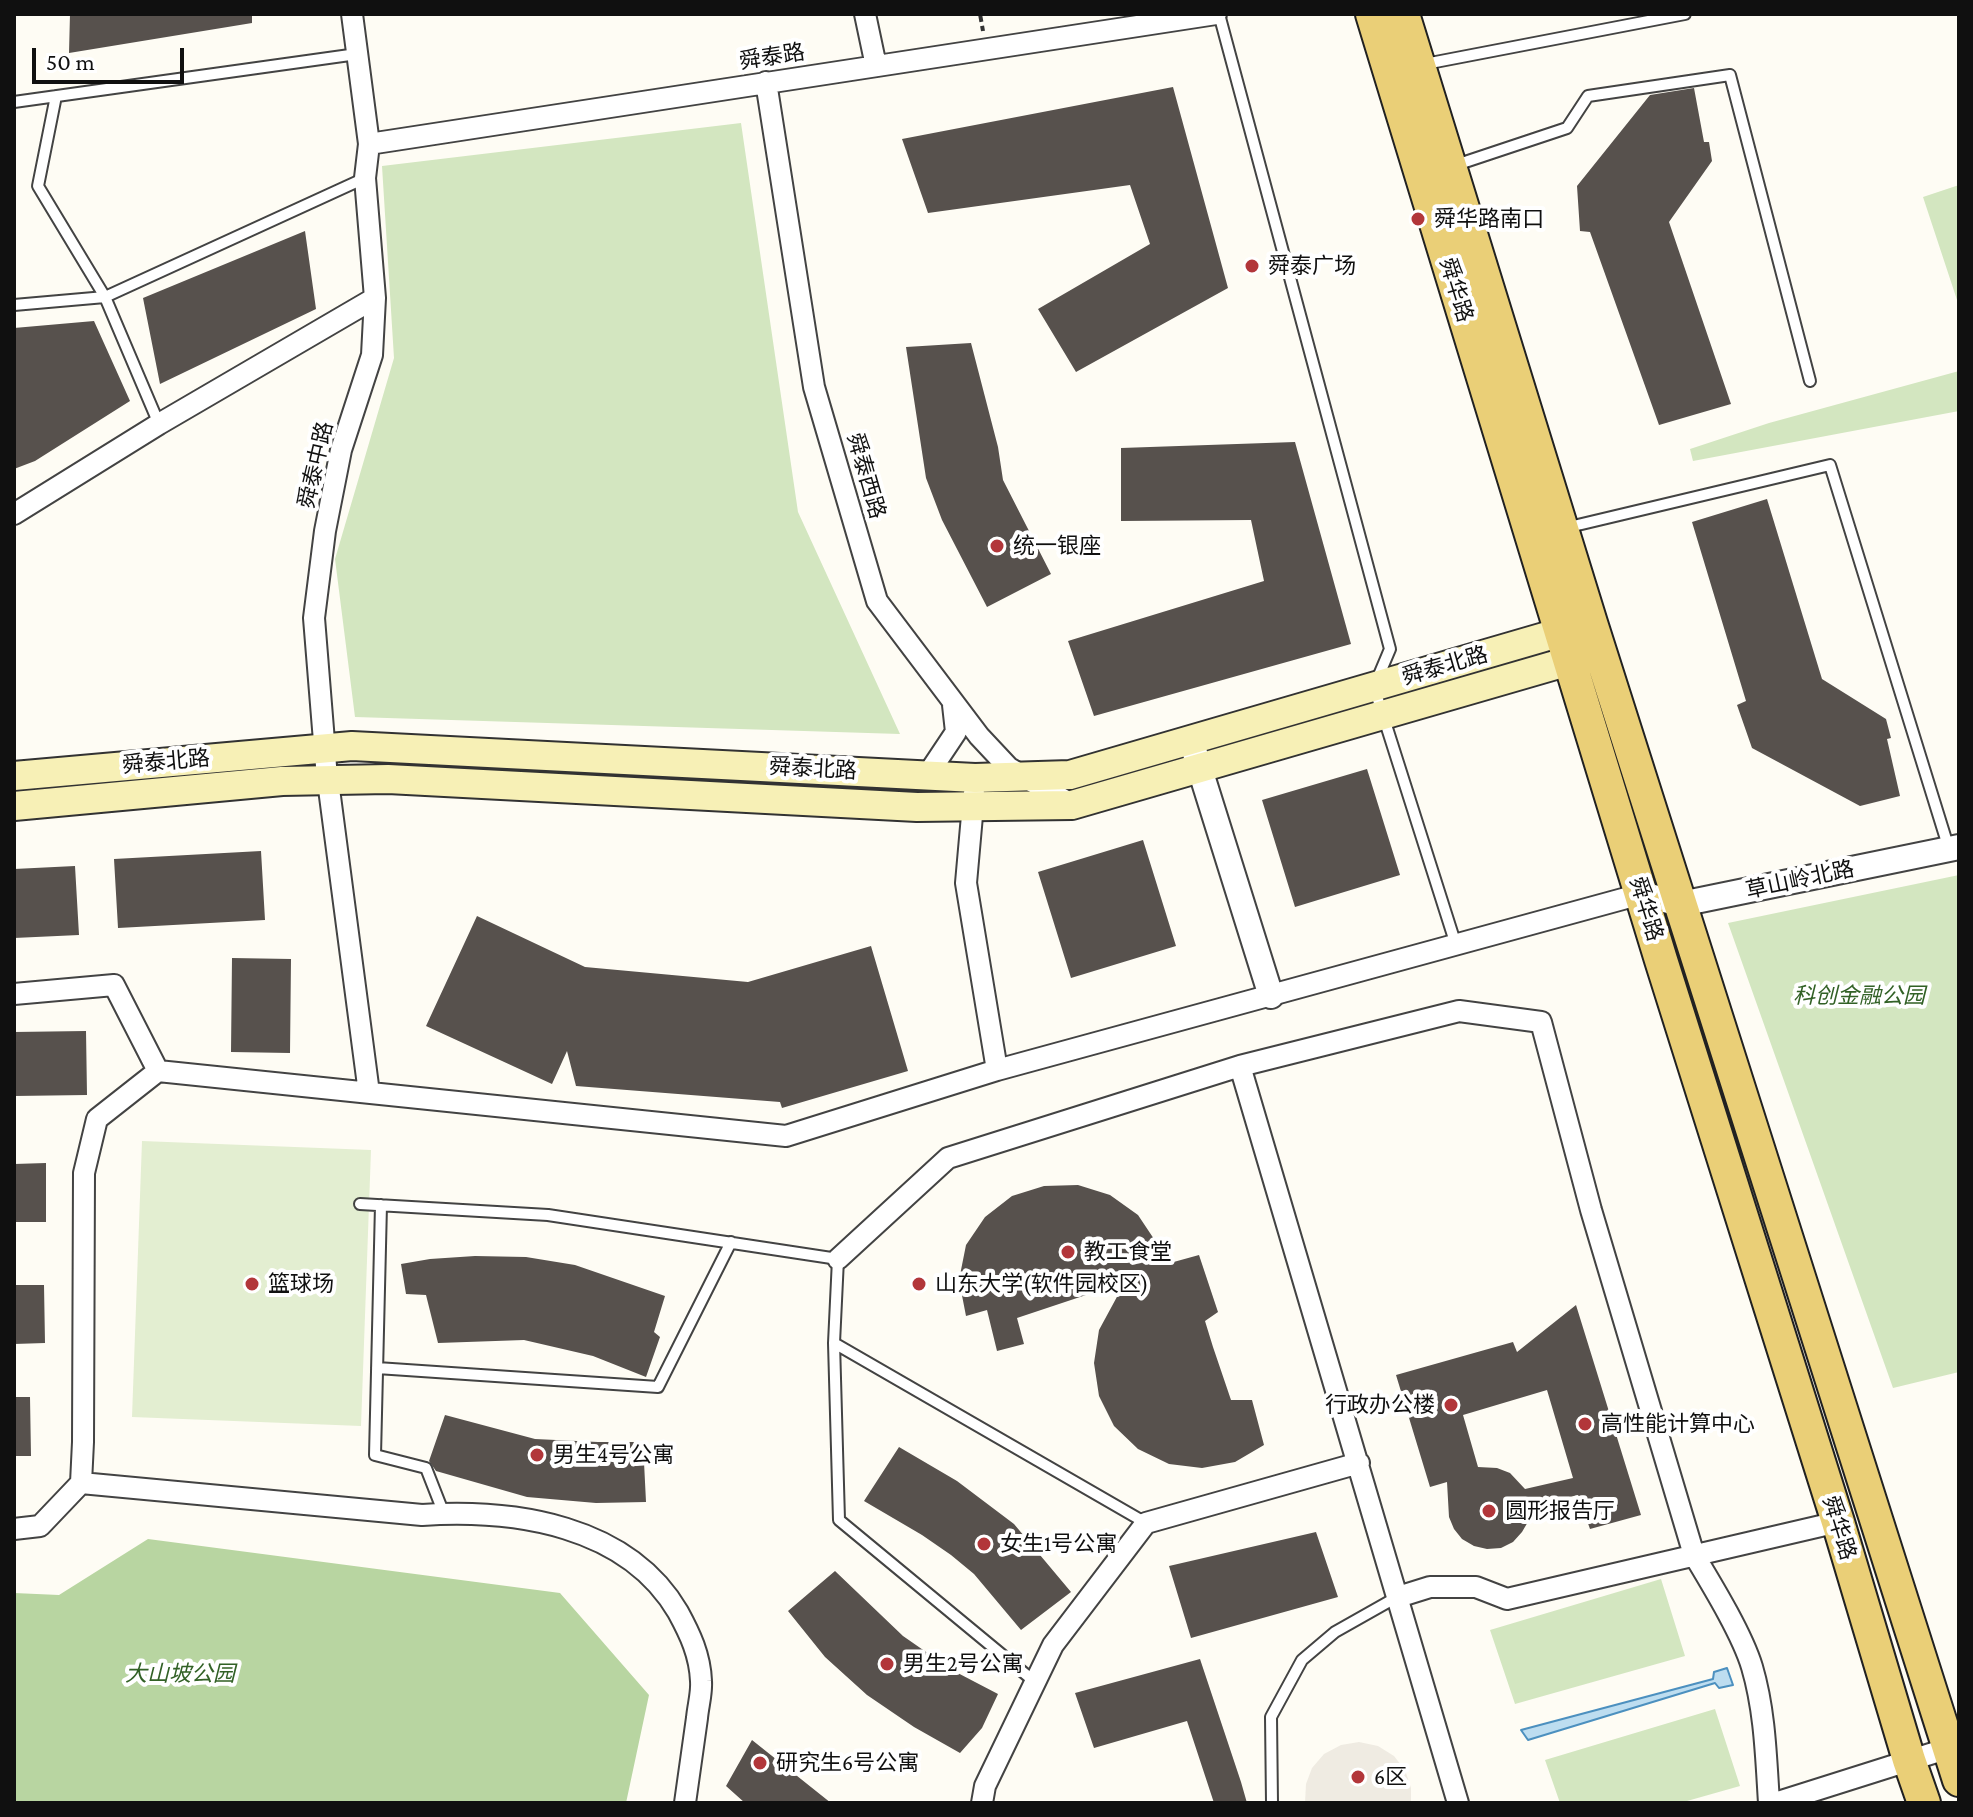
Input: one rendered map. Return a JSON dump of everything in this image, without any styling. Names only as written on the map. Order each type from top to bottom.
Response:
[{"type":"main road","name":"舜华路","points":[[1372,14],[1581,642],[1681,904],[1959,1780]]},
{"type":"main road","name":"舜华路","points":[[1403,14],[1563,529],[1581,642],[1641,894],[1924,1803]]},
{"type":"main road","name":"舜泰北路","points":[[14,776],[326,764],[352,746],[921,775],[974,792],[1022,777],[1070,775],[1374,687],[1581,642]]},
{"type":"main road","points":[[14,806],[282,781],[326,764],[388,779],[917,807],[974,792],[1072,805],[1382,715],[1581,642]]},
{"type":"street","points":[[352,14],[369,144],[365,178]]},
{"type":"street","points":[[865,14],[876,66]]},
{"type":"street","name":"舜泰路","points":[[369,144],[1217,14]]},
{"type":"street","name":"舜泰西路","points":[[766,82],[814,387],[877,601],[953,705],[1009,768],[1072,805]]},
{"type":"street","name":"舜泰中路","points":[[365,178],[375,298],[372,355],[341,450],[325,531],[314,618],[326,764],[369,1093]]},
{"type":"street","points":[[14,514],[159,424],[375,298]]},
{"type":"street","points":[[921,775],[928,774],[956,732],[953,705]]},
{"type":"street","points":[[1191,740],[1271,996]]},
{"type":"street","points":[[974,792],[966,883],[997,1070]]},
{"type":"street","name":"草山岭北路","points":[[1641,894],[1681,904],[1954,848]]},
{"type":"street","points":[[14,1529],[40,1526],[81,1483],[84,1173],[97,1119],[158,1071],[786,1136],[997,1070],[1641,894]]},
{"type":"street","points":[[14,994],[114,985],[158,1071]]},
{"type":"street","points":[[838,1259],[948,1158],[1240,1066],[1459,1011],[1541,1022],[1591,1210],[1694,1555],[1714,1587],[1751,1663],[1764,1720],[1769,1803]]},
{"type":"street","points":[[1240,1066],[1458,1803]]},
{"type":"street","points":[[982,1803],[985,1786],[1053,1645],[1146,1523],[1359,1463]]},
{"type":"street","points":[[81,1483],[422,1515],[462,1513],[572,1529],[621,1552],[664,1589],[694,1641],[701,1683],[685,1803]]},
{"type":"street","points":[[1398,1597],[1430,1587],[1476,1587],[1507,1599],[1838,1522]]},
{"type":"street","points":[[1775,1803],[1949,1748]]},
{"type":"lane","points":[[1217,14],[1390,649],[1374,687],[1456,945]]},
{"type":"lane","points":[[1419,65],[1685,14]]},
{"type":"lane","points":[[14,102],[357,54]]},
{"type":"lane","points":[[1451,167],[1567,128],[1588,96],[1730,75],[1810,381]]},
{"type":"lane","points":[[56,96],[38,186],[105,297],[159,424]]},
{"type":"lane","points":[[14,305],[105,297],[365,178]]},
{"type":"lane","points":[[1563,529],[1830,465],[1954,848]]},
{"type":"lane","points":[[360,1204],[548,1215],[838,1259],[834,1343],[839,1520],[1035,1682]]},
{"type":"lane","points":[[381,1205],[375,1455],[426,1468],[444,1514]]},
{"type":"lane","points":[[377,1368],[658,1387],[731,1242]]},
{"type":"lane","points":[[834,1343],[1146,1523]]},
{"type":"lane","points":[[1272,1803],[1271,1717],[1302,1660],[1335,1632],[1398,1597]]},
{"type":"green space","points":[[741,123],[798,512],[900,734],[355,717],[335,559],[394,358],[382,166]]},
{"type":"green space","points":[[1959,185],[1959,306],[1923,197]]},
{"type":"green space","points":[[1959,371],[1959,411],[1693,461],[1690,449],[1769,423]]},
{"type":"green space","name":"科创金融公园","points":[[1959,875],[1959,1372],[1893,1388],[1728,923]]},
{"type":"green space","name":"篮球场","points":[[142,1141],[371,1150],[361,1426],[132,1417]]},
{"type":"green space","name":"大山坡公园","points":[[148,1539],[560,1593],[649,1695],[626,1803],[14,1803],[14,1593],[59,1595]]},
{"type":"green space","points":[[1661,1579],[1685,1656],[1515,1704],[1490,1630]]},
{"type":"green space","points":[[1715,1709],[1740,1786],[1680,1803],[1560,1803],[1545,1760]]},
{"type":"shaded area","name":"6区","points":[[1359,1742],[1378,1746],[1394,1756],[1405,1770],[1411,1788],[1411,1803],[1305,1803],[1306,1784],[1312,1768],[1324,1754],[1341,1745]]},
{"type":"water","points":[[1727,1668],[1733,1685],[1719,1688],[1715,1683],[1528,1740],[1521,1730],[1713,1679],[1714,1672]]},
{"type":"building","points":[[70,14],[252,14],[252,23],[69,53]]},
{"type":"building","points":[[1173,87],[1228,288],[1076,372],[1038,309],[1150,244],[1130,185],[928,213],[902,139]]},
{"type":"building","points":[[1694,88],[1704,142],[1709,142],[1712,161],[1669,222],[1731,404],[1659,425],[1590,232],[1580,231],[1577,186],[1650,95]]},
{"type":"building","points":[[305,231],[316,309],[160,384],[143,298]]},
{"type":"building","points":[[94,321],[130,401],[35,461],[14,469],[14,328]]},
{"type":"building","points":[[971,343],[998,447],[1003,480],[1051,574],[987,607],[942,520],[926,478],[906,347]]},
{"type":"building","points":[[1295,442],[1351,644],[1094,716],[1068,641],[1264,581],[1251,520],[1121,521],[1121,448]]},
{"type":"building","points":[[1767,499],[1822,679],[1886,719],[1891,738],[1887,739],[1900,796],[1860,806],[1752,748],[1737,705],[1746,701],[1692,522]]},
{"type":"building","points":[[1367,769],[1400,875],[1295,907],[1262,800]]},
{"type":"building","points":[[1143,840],[1176,946],[1071,978],[1038,872]]},
{"type":"building","points":[[261,851],[265,920],[118,928],[114,859]]},
{"type":"building","points":[[75,866],[79,935],[14,938],[14,869]]},
{"type":"building","points":[[477,916],[585,967],[748,982],[871,946],[908,1071],[782,1108],[780,1102],[576,1086],[567,1051],[552,1084],[426,1026]]},
{"type":"building","points":[[232,958],[291,959],[290,1053],[231,1052]]},
{"type":"building","points":[[86,1031],[87,1095],[14,1096],[14,1032]]},
{"type":"building","points":[[46,1163],[46,1222],[14,1222],[14,1164]]},
{"type":"building","points":[[1078,1185],[1110,1195],[1138,1215],[1170,1263],[1199,1255],[1218,1312],[1205,1321],[1231,1400],[1252,1400],[1264,1445],[1235,1462],[1202,1468],[1169,1464],[1138,1449],[1114,1426],[1099,1396],[1094,1363],[1099,1330],[1125,1282],[1017,1318],[1024,1344],[997,1351],[987,1310],[966,1316],[959,1280],[966,1245],[985,1217],[1012,1196],[1044,1186]]},
{"type":"building","points":[[475,1256],[526,1257],[575,1265],[665,1296],[654,1332],[660,1337],[646,1377],[593,1356],[524,1340],[438,1343],[426,1295],[406,1294],[401,1264]]},
{"type":"building","points":[[14,1285],[44,1285],[45,1343],[14,1344]]},
{"type":"building","points":[[1576,1305],[1641,1515],[1590,1529],[1578,1495],[1530,1506],[1529,1520],[1522,1532],[1513,1542],[1501,1548],[1474,1546],[1462,1539],[1454,1529],[1449,1517],[1447,1482],[1430,1487],[1396,1375],[1513,1342],[1517,1352]],"holes":[[[1547,1390],[1573,1478],[1525,1489],[1510,1473],[1497,1468],[1478,1467],[1463,1415]]]},
{"type":"building","points":[[14,1397],[30,1397],[31,1456],[14,1456]]},
{"type":"building","name":"男生4号公寓","points":[[445,1415],[535,1439],[643,1442],[646,1502],[596,1503],[527,1497],[436,1471],[429,1461]]},
{"type":"building","name":"女生1号公寓","points":[[899,1447],[957,1481],[1014,1524],[1071,1592],[1021,1630],[974,1574],[951,1555],[864,1501]]},
{"type":"building","points":[[1316,1532],[1338,1597],[1191,1638],[1169,1566]]},
{"type":"building","name":"男生2号公寓","points":[[835,1571],[903,1636],[952,1670],[998,1694],[982,1728],[960,1753],[867,1695],[825,1657],[788,1611]]},
{"type":"building","points":[[1200,1659],[1247,1803],[1214,1803],[1187,1721],[1094,1748],[1075,1693]]},
{"type":"building","name":"研究生6号公寓","points":[[752,1740],[831,1803],[745,1803],[726,1786]]},
{"type":"place","name":"舜华路南口","points":[[1418,219]]},
{"type":"place","name":"舜泰广场","points":[[1252,266]]},
{"type":"place","name":"统一银座","points":[[997,546]]},
{"type":"place","name":"教工食堂","points":[[1068,1252]]},
{"type":"place","name":"篮球场","points":[[252,1284]]},
{"type":"place","name":"山东大学(软件园校区)","points":[[919,1284]]},
{"type":"place","name":"行政办公楼","points":[[1451,1405]]},
{"type":"place","name":"高性能计算中心","points":[[1585,1424]]},
{"type":"place","name":"男生4号公寓","points":[[537,1455]]},
{"type":"place","name":"圆形报告厅","points":[[1489,1511]]},
{"type":"place","name":"女生1号公寓","points":[[984,1544]]},
{"type":"place","name":"男生2号公寓","points":[[887,1664]]},
{"type":"place","name":"研究生6号公寓","points":[[760,1763]]},
{"type":"place","name":"6区","points":[[1358,1777]]}]
